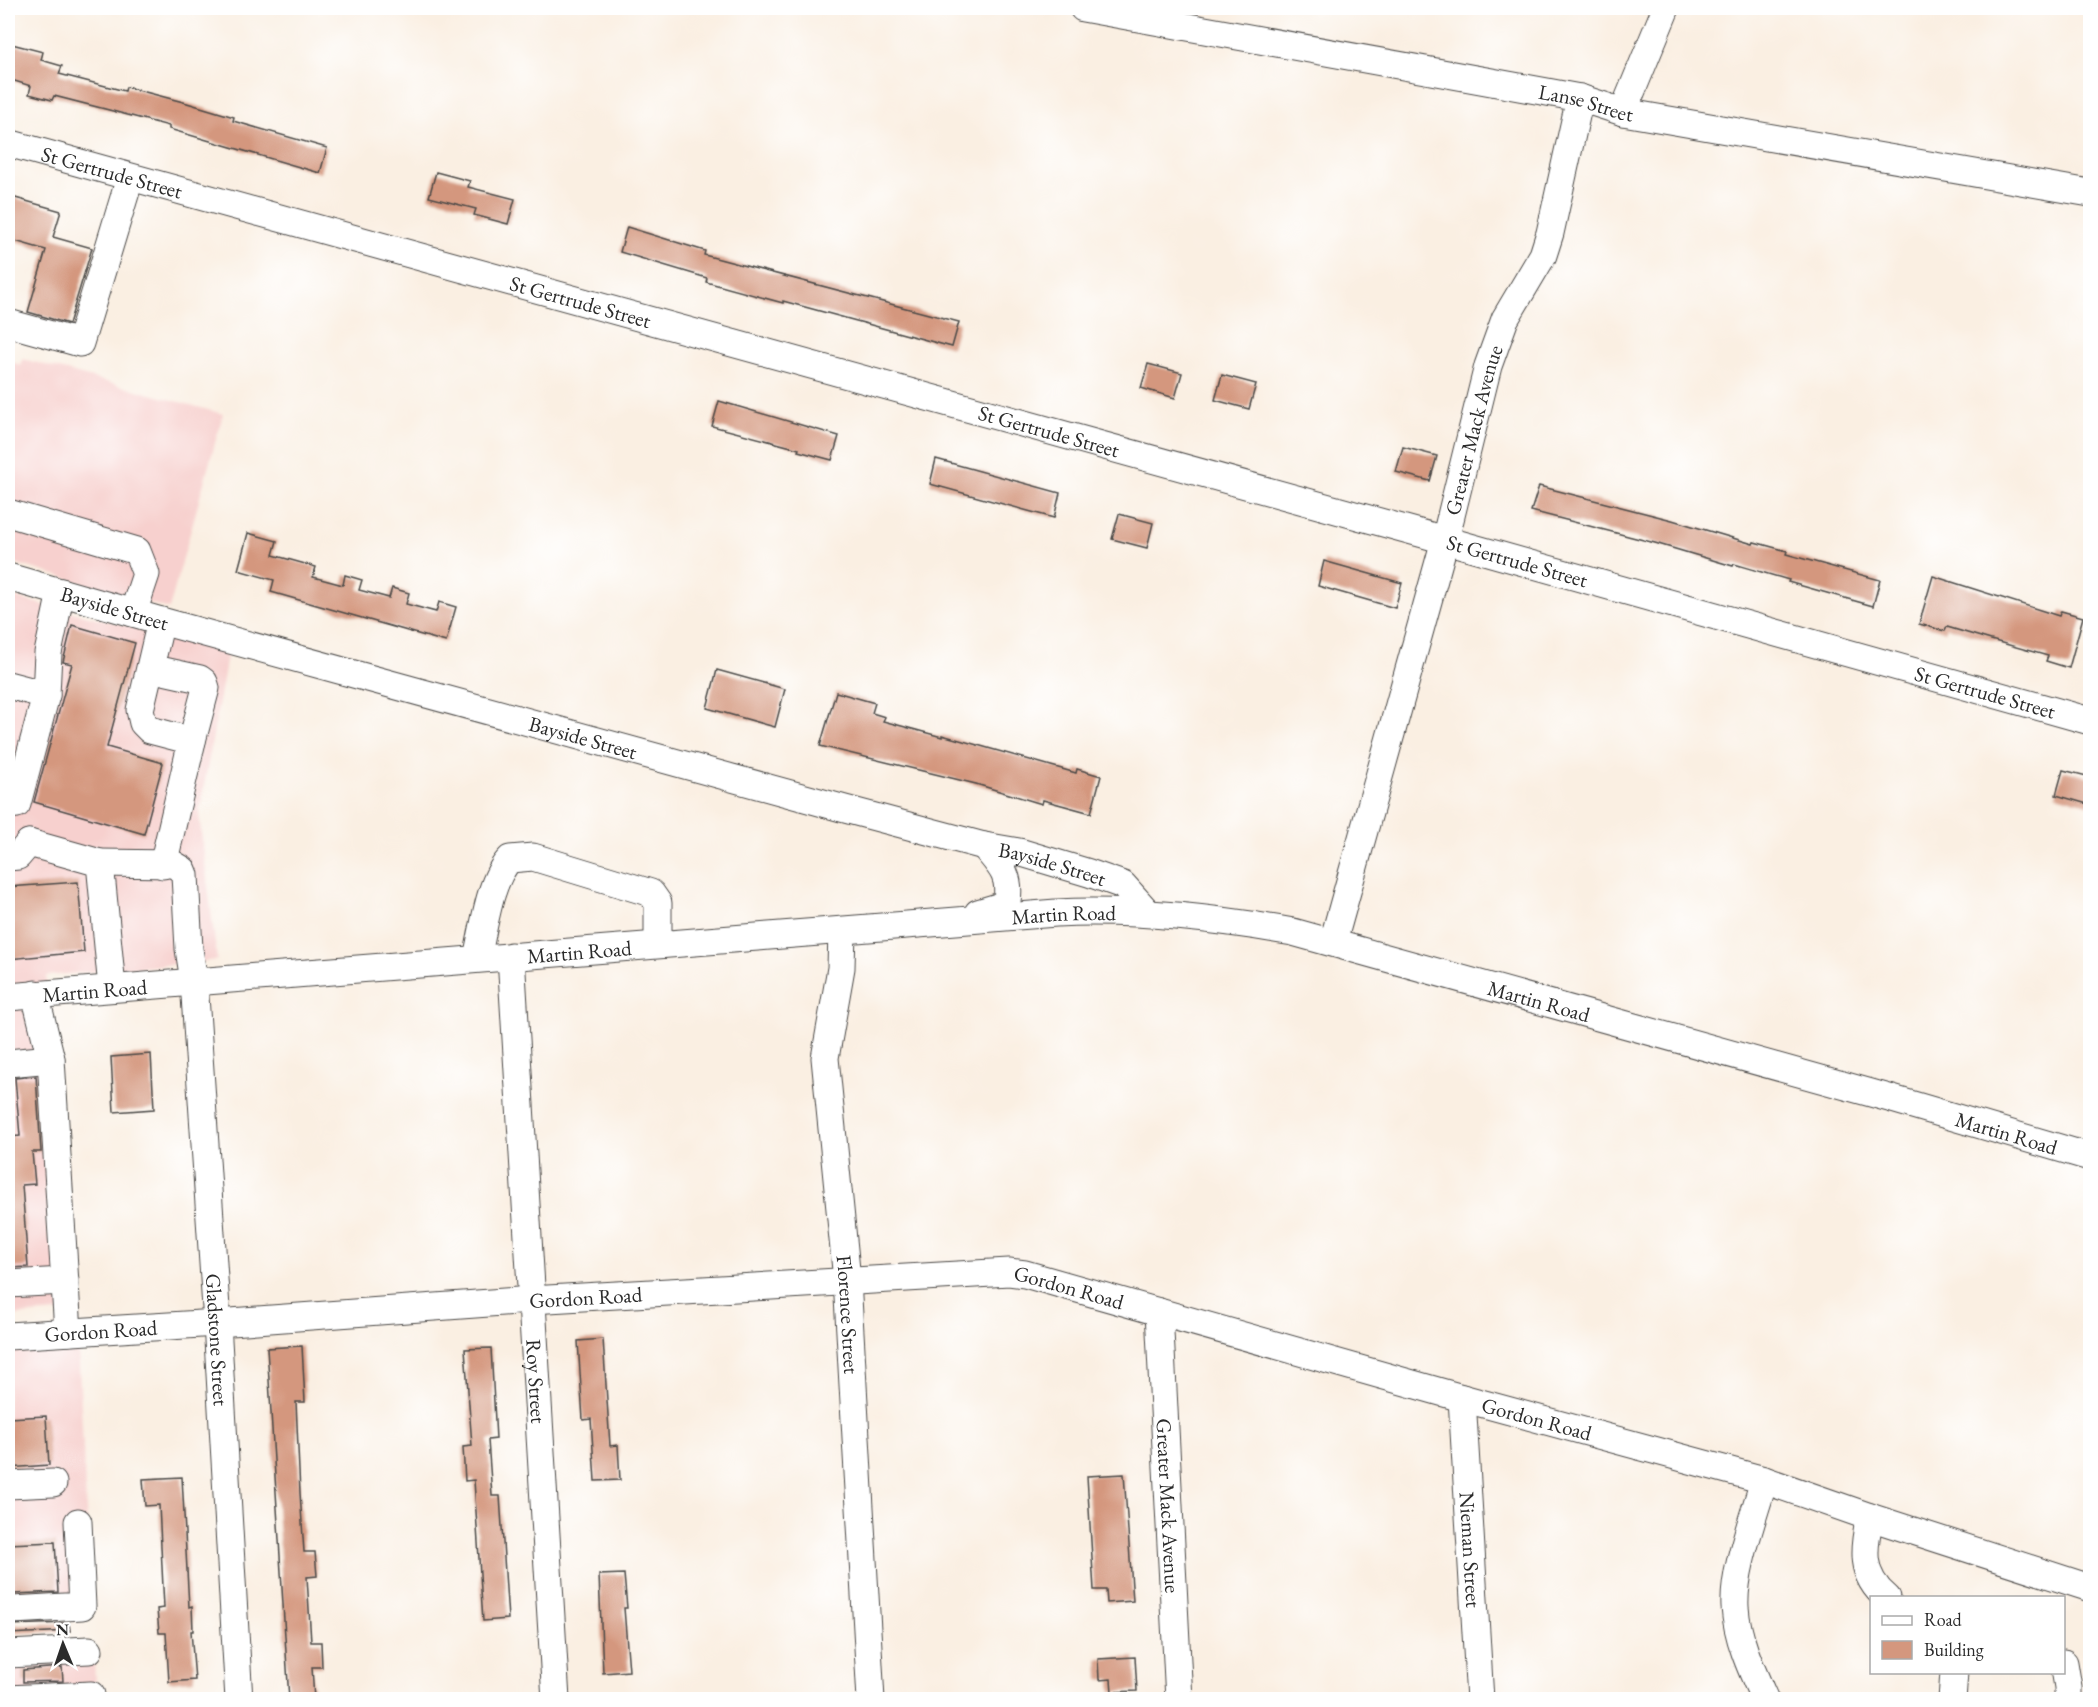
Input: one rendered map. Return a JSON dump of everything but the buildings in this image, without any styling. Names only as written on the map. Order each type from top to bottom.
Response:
[{"type":"street","name":"Lanse Street","points":[[1083,8],[1580,98],[1623,112],[2091,193]]},
{"type":"street","points":[[1623,112],[1666,8]]},
{"type":"street","name":"Greater Mack Avenue","points":[[1333,942],[1445,540],[1488,366],[1505,319],[1543,255],[1580,98]]},
{"type":"street","name":"St Gertrude Street","points":[[8,143],[2091,721]]},
{"type":"street","points":[[8,323],[80,343],[130,178]]},
{"type":"street","points":[[8,513],[137,550],[146,574],[133,613]]},
{"type":"street","name":"Bayside Street","points":[[8,577],[984,846],[1019,852],[1124,885],[1148,913]]},
{"type":"street","points":[[61,592],[48,653],[46,695],[12,805],[18,850],[100,863],[163,864],[206,688],[200,679],[150,668]]},
{"type":"street","points":[[161,621],[140,710],[143,723],[150,730],[192,741]]},
{"type":"street","points":[[8,685],[46,695]]},
{"type":"street","points":[[939,923],[983,912],[1007,901],[1009,888],[1006,874],[984,846]]},
{"type":"street","points":[[477,958],[494,887],[501,868],[510,859],[533,857],[651,893],[658,903],[658,944]]},
{"type":"street","points":[[100,863],[112,988]]},
{"type":"street","name":"Gladstone Street","points":[[163,864],[179,866],[185,875],[217,1323],[239,1700]]},
{"type":"street","name":"Martin Road","points":[[8,997],[477,958],[1101,911],[1148,913],[1248,924],[1333,942],[2091,1157]]},
{"type":"street","name":"Florence Street","points":[[842,931],[841,968],[825,1058],[847,1280],[871,1700]]},
{"type":"street","name":"Roy Street","points":[[511,956],[556,1700]]},
{"type":"street","points":[[35,994],[51,1059],[68,1332]]},
{"type":"street","points":[[8,1063],[51,1059]]},
{"type":"street","name":"Gordon Road","points":[[8,1336],[531,1300],[1009,1272],[1025,1274],[1462,1398],[1764,1480],[2073,1590]]},
{"type":"street","points":[[8,1284],[65,1281]]},
{"type":"street","name":"Greater Mack Avenue","points":[[1159,1312],[1179,1700]]},
{"type":"street","name":"Nieman Street","points":[[1462,1398],[1480,1700]]},
{"type":"street","points":[[1764,1480],[1740,1566],[1735,1607],[1749,1663],[1765,1700]]},
{"type":"street","points":[[8,1485],[53,1483]]},
{"type":"street","points":[[1870,1517],[1864,1541],[1864,1559],[1876,1589],[1885,1596]]},
{"type":"street","points":[[8,1609],[82,1606],[78,1522]]},
{"type":"street","points":[[8,1654],[89,1650]]},
{"type":"street","points":[[2065,1669],[2068,1700]]},
{"type":"street","points":[[1952,1700],[1954,1674]]},
{"type":"street","points":[[8,1699],[91,1695]]},
{"type":"shaded area","points":[[23,359],[223,414],[169,609],[8,561],[8,361],[21,365]]},
{"type":"shaded area","points":[[8,596],[228,651],[199,814],[217,960],[46,976],[81,1310],[8,1316]]},
{"type":"shaded area","points":[[78,1345],[91,1609],[8,1613],[8,1352]]},
{"type":"shaded area","points":[[94,1661],[96,1699],[8,1700],[8,1666]]}]
